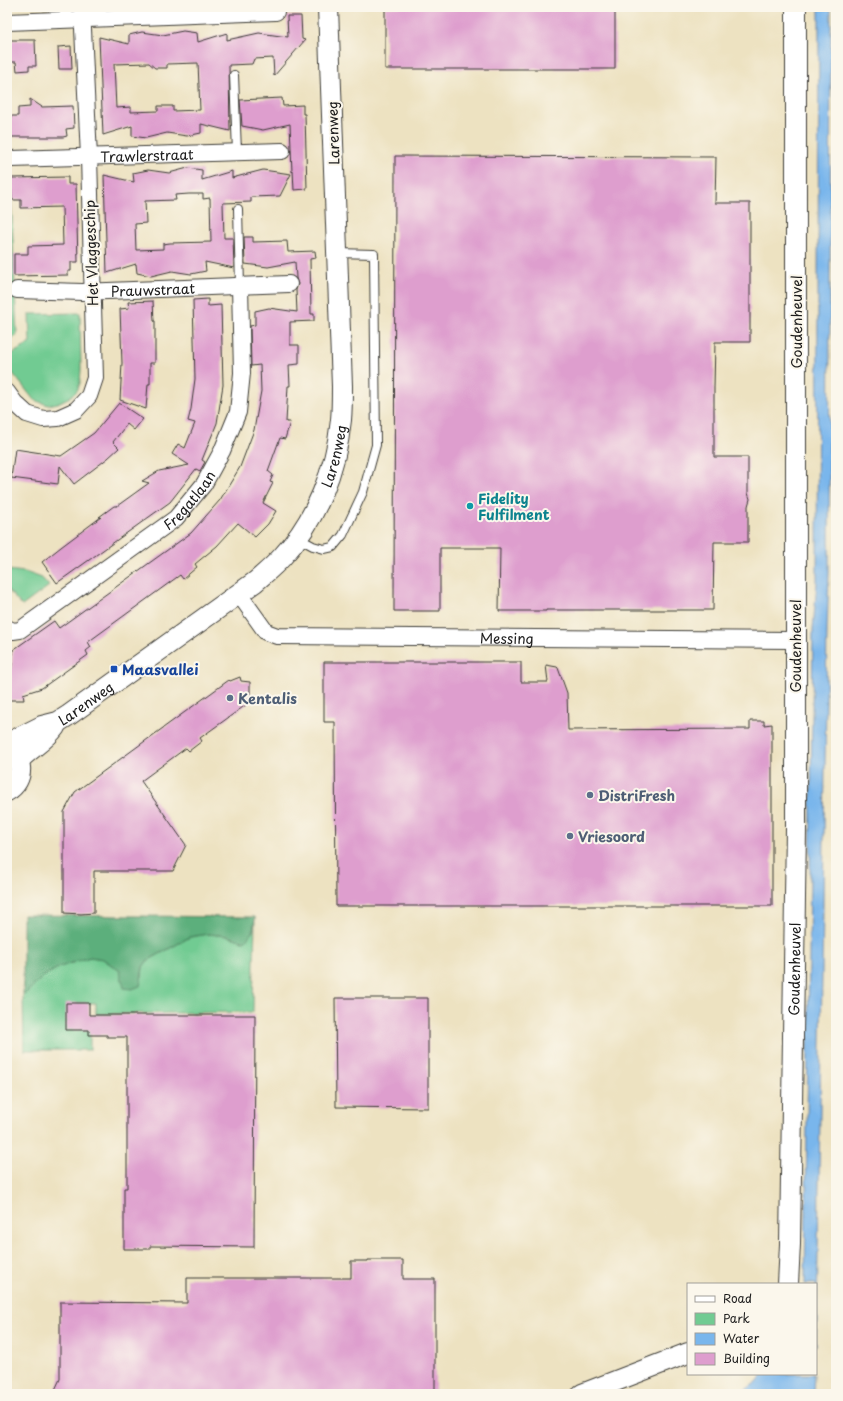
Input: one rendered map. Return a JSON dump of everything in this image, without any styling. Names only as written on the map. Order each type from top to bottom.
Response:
[{"type":"street","name":"Larenweg","points":[[11,750],[14,740],[42,726],[58,722],[121,680],[255,582],[283,556],[298,538],[307,524],[323,492],[335,457],[342,418],[328,7]]},
{"type":"street","name":"Goudenheuvel","points":[[788,1283],[795,959],[796,7]]},
{"type":"street","points":[[7,22],[82,13],[232,10],[276,12]]},
{"type":"street","name":"Het Vlaggeschip","points":[[7,392],[15,403],[27,414],[43,420],[58,418],[76,410],[90,396],[95,378],[89,157],[82,13]]},
{"type":"street","name":"Trawlerstraat","points":[[11,159],[282,151]]},
{"type":"street","name":"Prauwstraat","points":[[17,290],[92,292],[289,284]]},
{"type":"street","name":"Fregatlaan","points":[[7,628],[14,631],[20,630],[176,518],[204,484],[222,451],[238,412],[242,373],[240,286]]},
{"type":"street","name":"Messing","points":[[239,594],[266,632],[277,636],[795,640]]},
{"type":"street","points":[[7,791],[18,780],[20,770],[11,750]]},
{"type":"street","points":[[582,1394],[687,1353]]},
{"type":"lane","points":[[234,75],[237,152]]},
{"type":"lane","points":[[238,209],[240,286]]},
{"type":"lane","points":[[298,538],[313,546],[324,549],[334,547],[342,535],[363,492],[376,445],[374,254],[337,253]]},
{"type":"green space","points":[[7,90],[10,160],[7,160]]},
{"type":"green space","points":[[7,171],[10,171],[17,335],[7,344]]},
{"type":"green space","points":[[80,313],[81,369],[80,383],[77,391],[70,397],[58,403],[48,405],[34,400],[7,366],[7,357],[30,343],[29,314]]},
{"type":"green space","points":[[7,570],[25,572],[42,578],[49,586],[22,606],[7,589]]},
{"type":"green space","points":[[23,915],[255,917],[253,931],[246,940],[243,941],[228,936],[208,934],[190,937],[147,961],[143,967],[140,986],[132,989],[124,988],[120,971],[103,959],[90,957],[60,967],[44,976],[23,996]]},
{"type":"green space","points":[[255,917],[253,1012],[96,1014],[96,1003],[76,1003],[90,1030],[90,1050],[24,1050],[23,996],[43,976],[60,967],[90,957],[103,959],[120,971],[142,977],[143,967],[147,961],[190,937],[208,934],[228,936],[243,941],[253,931]]},
{"type":"water","points":[[819,7],[831,7],[829,572],[817,1321],[817,1283],[805,1283],[813,629],[817,582]]},
{"type":"water","points":[[762,1375],[814,1375],[813,1394],[739,1394],[757,1382]]},
{"type":"building","points":[[385,7],[615,7],[615,69],[385,69]]},
{"type":"building","points":[[287,16],[301,16],[302,39],[305,40],[274,76],[273,58],[254,59],[252,64],[229,65],[230,131],[201,124],[201,133],[187,136],[167,133],[146,138],[132,136],[132,126],[103,135],[99,37],[129,44],[129,35],[142,32],[163,35],[183,31],[197,33],[198,42],[227,33],[227,40],[259,33],[288,37]],"holes":[[[149,63],[155,68],[167,68],[167,64],[198,63],[200,110],[173,111],[173,106],[158,106],[158,111],[131,112],[131,107],[116,108],[114,64]]]},
{"type":"building","points":[[7,40],[35,40],[36,66],[29,66],[29,70],[17,71],[16,62],[7,62]]},
{"type":"building","points":[[71,46],[72,69],[59,69],[58,47]]},
{"type":"building","points":[[282,98],[283,106],[303,105],[303,114],[305,114],[307,189],[294,190],[290,124],[263,130],[242,126],[240,100]]},
{"type":"building","points":[[30,99],[42,107],[73,106],[74,128],[66,129],[67,136],[63,137],[10,137],[9,116],[18,116],[18,108],[30,107]]},
{"type":"building","points":[[395,156],[716,157],[715,203],[750,203],[750,342],[715,342],[714,388],[714,457],[748,457],[748,493],[750,499],[748,506],[748,542],[714,542],[713,610],[499,611],[500,548],[440,548],[440,611],[394,611]]},
{"type":"building","points":[[188,168],[202,170],[202,180],[232,171],[232,178],[263,170],[291,174],[280,196],[251,197],[251,202],[223,203],[224,238],[233,238],[234,268],[205,262],[206,271],[191,274],[172,271],[151,276],[137,273],[136,264],[107,273],[104,175],[134,182],[133,173],[148,170],[169,173]],"holes":[[[203,194],[203,199],[210,198],[211,242],[170,243],[163,244],[163,249],[136,250],[135,224],[146,223],[145,201],[176,200],[175,195]]]},
{"type":"building","points":[[68,177],[68,184],[76,184],[78,262],[71,262],[71,271],[68,271],[68,275],[14,276],[14,254],[28,254],[28,246],[63,245],[62,207],[21,208],[21,200],[12,200],[11,178]]},
{"type":"building","points":[[244,237],[253,237],[253,242],[287,241],[288,252],[315,251],[316,258],[310,259],[311,314],[314,314],[314,321],[290,322],[290,345],[299,345],[299,364],[289,365],[290,386],[288,386],[286,422],[290,422],[285,439],[280,438],[268,471],[273,475],[270,482],[273,483],[263,503],[276,511],[268,524],[255,537],[238,523],[217,546],[195,564],[197,567],[183,579],[180,575],[88,642],[91,647],[86,651],[88,655],[42,688],[23,694],[24,700],[9,700],[13,650],[54,621],[59,628],[191,533],[220,500],[240,467],[254,430],[261,391],[260,365],[251,366],[250,326],[255,325],[255,311],[269,308],[297,312],[296,290],[298,284],[295,262],[268,267],[245,264]]},
{"type":"building","points":[[208,299],[208,306],[221,305],[223,385],[217,423],[202,460],[205,462],[200,471],[196,469],[170,502],[57,583],[42,562],[101,517],[99,517],[149,483],[142,481],[159,471],[189,465],[172,454],[178,444],[185,448],[195,423],[188,421],[195,379],[193,300]]},
{"type":"building","points":[[153,301],[155,321],[155,363],[150,363],[150,384],[148,384],[146,409],[120,400],[122,363],[120,309],[129,308],[128,302]]},
{"type":"building","points":[[119,403],[143,419],[134,430],[127,424],[113,442],[119,448],[74,484],[60,466],[58,484],[11,478],[15,449],[61,456],[94,433]]},
{"type":"building","points":[[324,662],[521,662],[521,682],[548,682],[546,665],[557,667],[567,693],[568,730],[750,729],[750,721],[764,721],[764,725],[772,724],[772,906],[336,906],[335,722],[324,722]]},
{"type":"building","points":[[240,677],[241,681],[250,682],[250,702],[200,738],[202,741],[189,751],[186,748],[141,781],[186,845],[173,871],[94,871],[94,913],[64,913],[64,812],[75,792],[229,680],[230,681]]},
{"type":"building","points":[[335,998],[428,998],[428,1108],[336,1107]]},
{"type":"building","points":[[66,1003],[89,1003],[89,1015],[255,1015],[254,1247],[150,1246],[150,1249],[124,1249],[124,1188],[127,1188],[127,1037],[89,1035],[89,1030],[66,1030]]},
{"type":"building","points":[[403,1260],[403,1279],[435,1279],[435,1394],[53,1394],[60,1379],[60,1302],[187,1303],[187,1278],[351,1278],[351,1261]]},
{"type":"place","name":"Fidelity Fulfilment","points":[[470,506]]},
{"type":"place","name":"Maasvallei","points":[[114,669]]},
{"type":"place","name":"Kentalis","points":[[230,698]]},
{"type":"place","name":"DistriFresh","points":[[590,795]]},
{"type":"place","name":"Vriesoord","points":[[570,836]]}]
